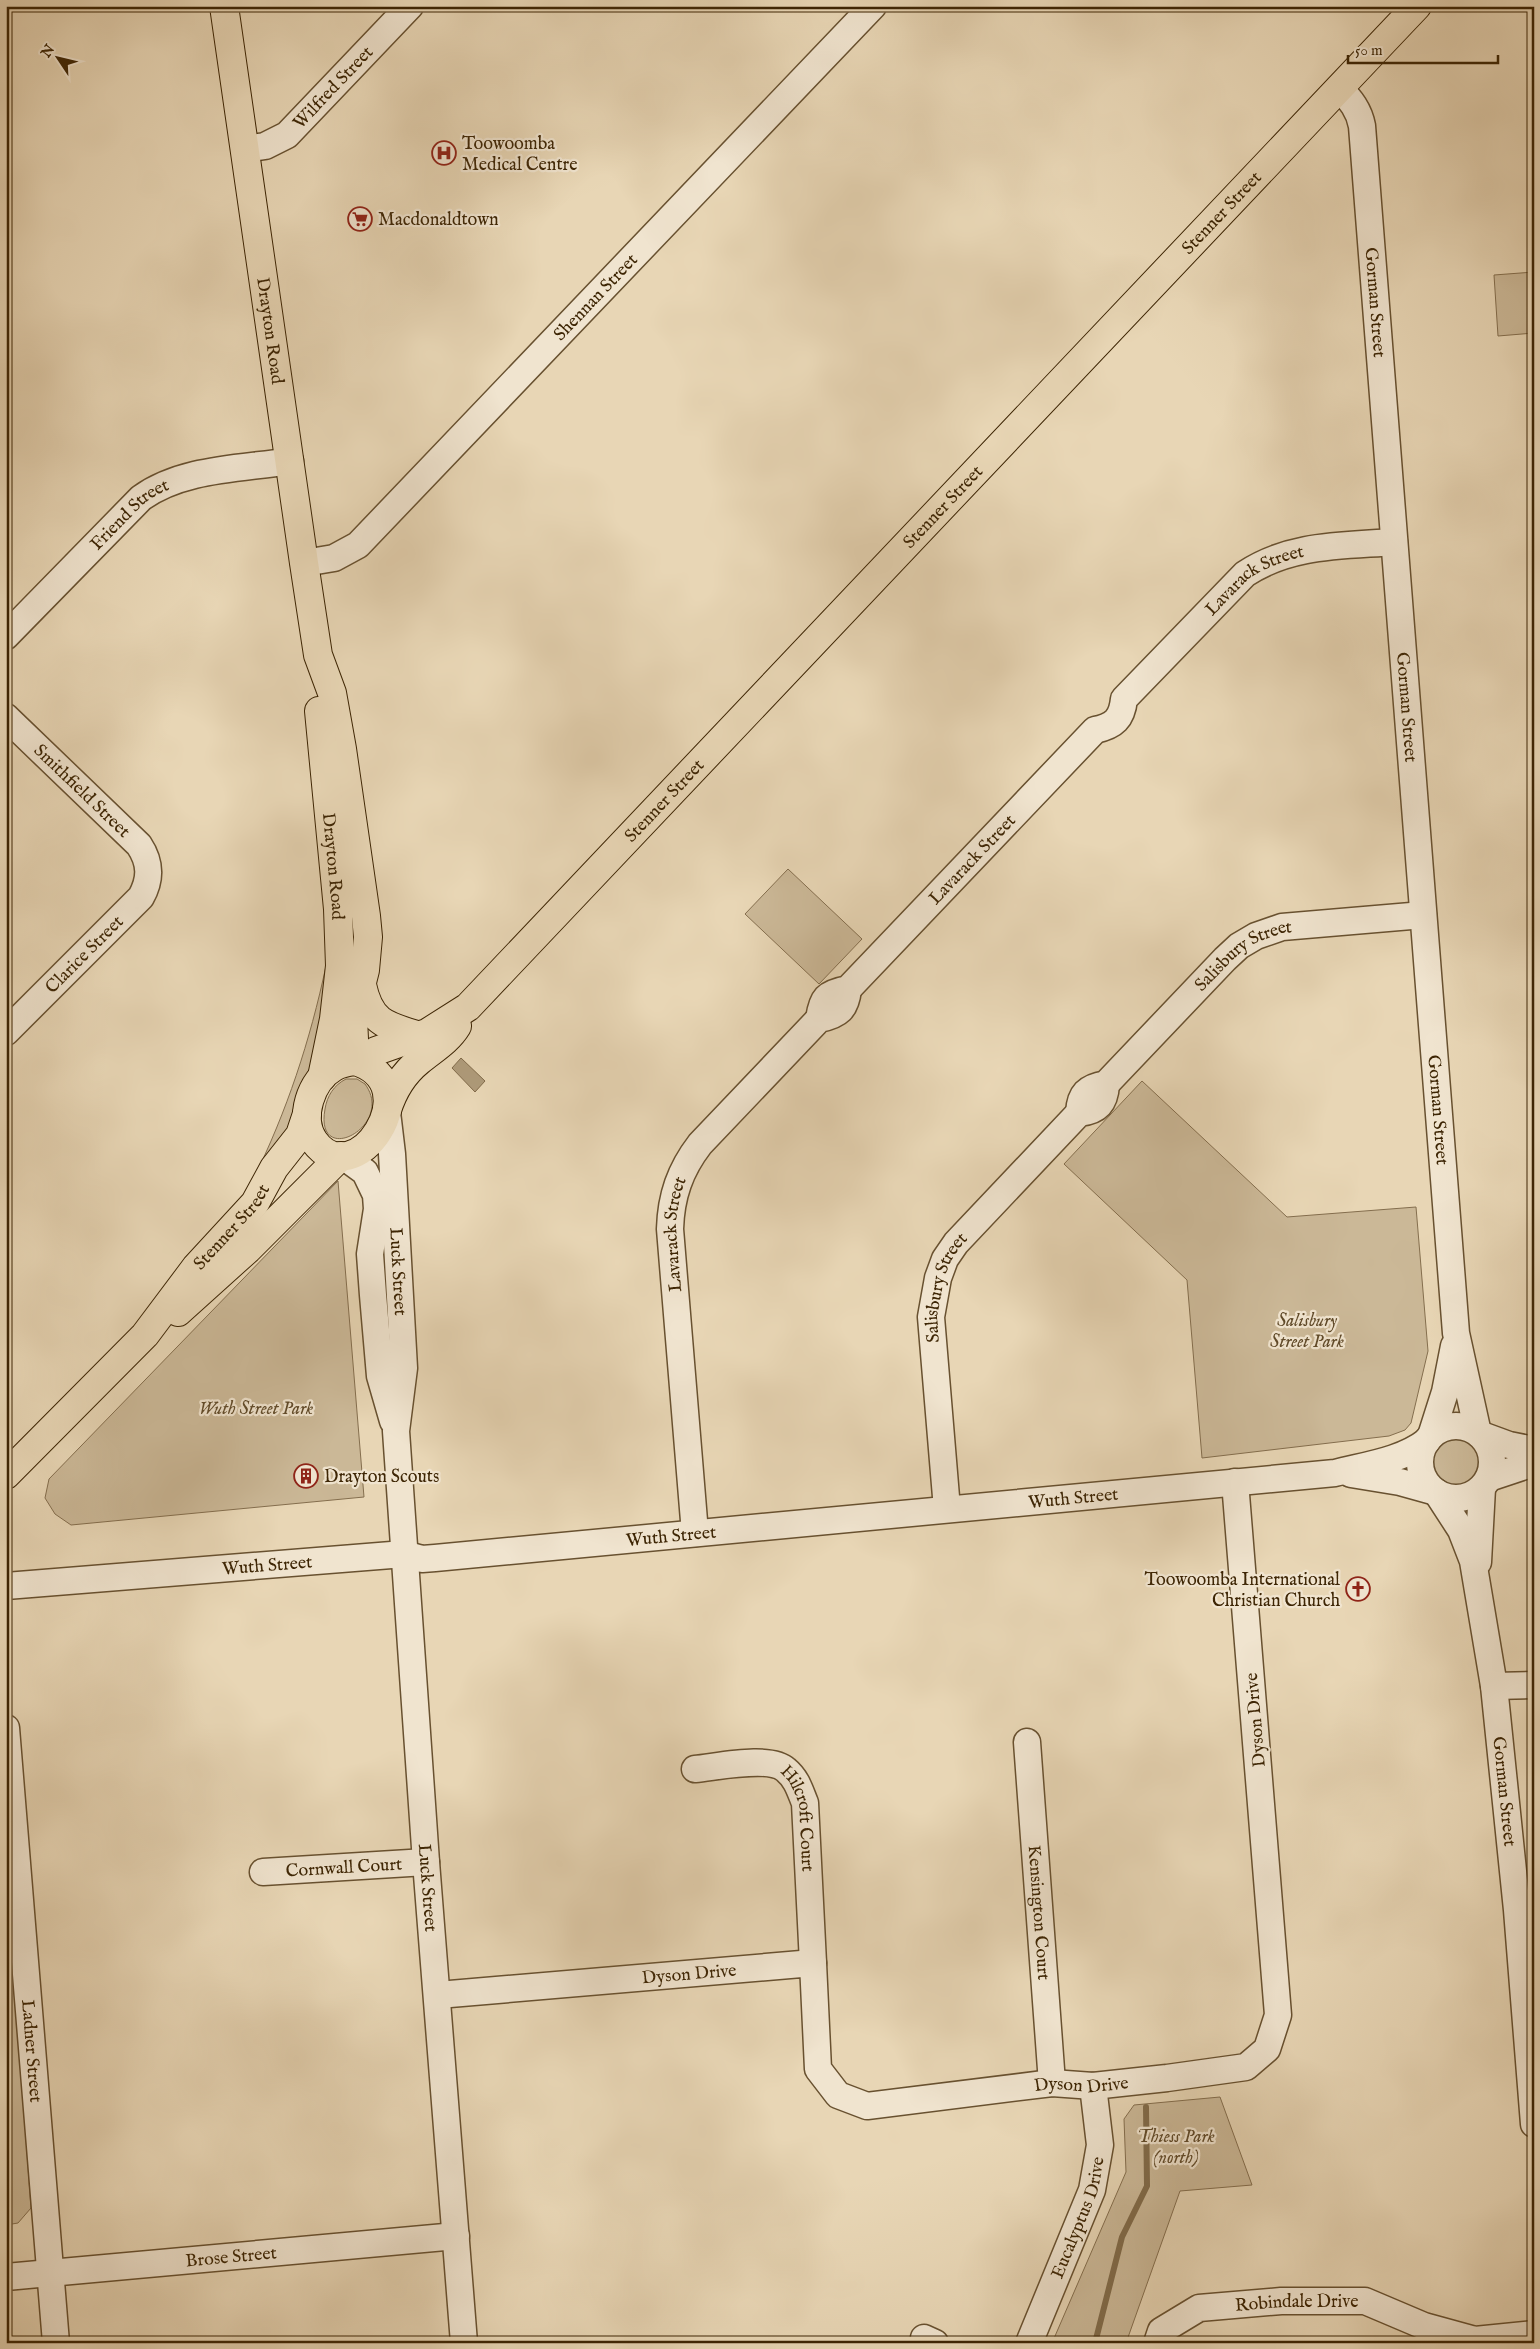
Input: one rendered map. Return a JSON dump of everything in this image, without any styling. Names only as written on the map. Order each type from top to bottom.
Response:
[{"type":"main road","name":"Drayton Road","points":[[224,6],[279,397],[318,655],[317,691],[338,910],[340,966],[334,1019],[322,1077]]},
{"type":"main road","name":"Stenner Street","points":[[358,1062],[376,1051],[420,1036],[441,1026],[468,1007],[1417,6]]},
{"type":"main road","name":"Drayton Road","points":[[318,655],[332,693],[342,748],[366,916],[368,953],[353,1018],[358,1062]]},
{"type":"main road","points":[[362,985],[369,1008],[376,1016],[396,1029],[420,1036]]},
{"type":"main road","name":"Stenner Street","points":[[387,1111],[404,1076],[454,1031],[468,1007]]},
{"type":"main road","points":[[358,1062],[378,1072],[383,1080],[387,1111],[381,1128],[371,1142],[358,1152],[342,1156],[320,1149],[312,1140],[308,1129],[307,1114],[310,1099],[322,1077],[340,1063],[358,1062]]},
{"type":"main road","name":"Stenner Street","points":[[6,1475],[145,1335],[196,1267],[255,1204],[274,1168],[300,1135],[307,1114]]},
{"type":"main road","name":"Stenner Street","points":[[145,1335],[174,1316],[235,1261],[342,1156]]},
{"type":"street","name":"Wilfred Street","points":[[245,149],[273,143],[287,135],[410,6]]},
{"type":"street","name":"Shennan Street","points":[[304,562],[334,558],[358,546],[873,6]]},
{"type":"street","name":"Gorman Street","points":[[1339,88],[1359,112],[1362,126],[1456,1333],[1478,1434]]},
{"type":"street","name":"Friend Street","points":[[6,636],[141,498],[154,489],[184,477],[290,461]]},
{"type":"street","name":"Lavarack Street","points":[[695,1533],[670,1229],[674,1192],[689,1158],[700,1144],[820,1020],[831,1017],[841,1011],[847,1000],[848,989],[1095,730],[1107,727],[1117,721],[1124,699],[1230,587],[1261,563],[1293,551],[1394,542]]},
{"type":"street","name":"Smithfield Street","points":[[6,717],[139,845],[149,870]]},
{"type":"street","name":"Clarice Street","points":[[6,1032],[140,897],[145,889],[149,870]]},
{"type":"street","name":"Salisbury Street","points":[[947,1509],[931,1317],[938,1278],[946,1259],[956,1243],[1079,1113],[1080,1102],[1085,1092],[1096,1086],[1106,1084],[1239,946],[1269,931],[1295,925],[1423,915]]},
{"type":"street","name":"Luck Street","points":[[387,1111],[392,1154],[404,1368],[396,1431],[426,1862],[464,2343]]},
{"type":"street","name":"Luck Street","points":[[342,1156],[365,1172],[376,1195],[377,1209],[370,1254],[373,1295],[380,1376],[396,1431]]},
{"type":"street","name":"Gorman Street","points":[[1429,1439],[1445,1392],[1456,1333]]},
{"type":"street","points":[[1534,1450],[1509,1445],[1466,1428],[1454,1426],[1441,1429],[1429,1439],[1421,1452],[1422,1474],[1427,1484],[1436,1493],[1448,1498],[1472,1495],[1485,1483],[1534,1462]]},
{"type":"street","points":[[1478,1434],[1487,1443],[1491,1454],[1492,1466],[1485,1483]]},
{"type":"street","name":"Wuth Street","points":[[6,1586],[404,1554],[422,1559],[1335,1473],[1398,1457],[1418,1448],[1429,1439]]},
{"type":"street","name":"Wuth Street","points":[[1335,1473],[1379,1478],[1436,1493]]},
{"type":"street","name":"Dyson Drive","points":[[438,1995],[813,1963],[818,2069],[838,2095],[867,2106],[1052,2083],[1093,2086],[1246,2067],[1267,2049],[1278,2015],[1234,1482]]},
{"type":"street","name":"Gorman Street","points":[[1477,1578],[1485,1483]]},
{"type":"street","name":"Gorman Street","points":[[1436,1493],[1460,1530],[1477,1578],[1494,1686],[1525,1910],[1534,2124]]},
{"type":"street","points":[[1494,1686],[1534,1685]]},
{"type":"street","name":"Ladner Street","points":[[6,1728],[56,2343]]},
{"type":"street","name":"Kensington Court","points":[[1027,1742],[1052,2083]]},
{"type":"street","name":"Hilcroft Court","points":[[695,1769],[765,1762],[785,1768],[796,1780],[805,1803],[813,1963]]},
{"type":"street","name":"Cornwall Court","points":[[263,1872],[426,1862]]},
{"type":"street","name":"Eucalyptus Drive","points":[[1029,2343],[1092,2190],[1100,2146],[1093,2086]]},
{"type":"street","name":"Brose Street","points":[[6,2277],[456,2236]]},
{"type":"street","name":"Robindale Drive","points":[[1157,2343],[1161,2331],[1199,2308],[1281,2302],[1365,2301],[1424,2326],[1475,2340],[1534,2334]]},
{"type":"green space","points":[[1534,272],[1534,333],[1498,336],[1494,275]]},
{"type":"green space","points":[[788,869],[862,939],[819,984],[745,914]]},
{"type":"green space","points":[[326,966],[333,967],[332,986],[297,1120],[253,1180],[287,1102],[313,1021]]},
{"type":"green space","points":[[346,1079],[357,1079],[365,1084],[372,1100],[370,1114],[363,1126],[352,1135],[341,1139],[331,1136],[325,1127],[325,1109],[332,1091]]},
{"type":"green space","name":"Salisbury Street Park","points":[[1142,1081],[1287,1217],[1416,1207],[1428,1351],[1411,1423],[1405,1430],[1389,1436],[1202,1458],[1187,1280],[1064,1164]]},
{"type":"green space","name":"Wuth Street Park","points":[[338,1181],[364,1497],[71,1525],[55,1514],[45,1498],[49,1479]]},
{"type":"green space","points":[[1457,1439],[1466,1441],[1474,1446],[1479,1454],[1481,1463],[1479,1472],[1474,1480],[1466,1485],[1457,1487],[1448,1485],[1440,1480],[1435,1472],[1433,1463],[1435,1454],[1440,1446],[1448,1441]]},
{"type":"green space","points":[[6,1864],[31,2208],[18,2223],[6,2225]]},
{"type":"green space","name":"Thiess Park (north)","points":[[1220,2097],[1252,2185],[1180,2191],[1126,2343],[1052,2343],[1126,2172],[1124,2119],[1134,2105]]},
{"type":"shaded area","points":[[461,1058],[485,1081],[475,1092],[452,1068]]},
{"type":"waterway","points":[[1095,2343],[1122,2237],[1147,2186],[1146,2107]]},
{"type":"place","name":"Toowoomba Medical Centre","points":[[444,153]]},
{"type":"place","name":"Macdonaldtown","points":[[360,219]]},
{"type":"place","name":"Drayton Scouts","points":[[306,1476]]},
{"type":"place","name":"Toowoomba International Christian Church","points":[[1358,1589]]}]
